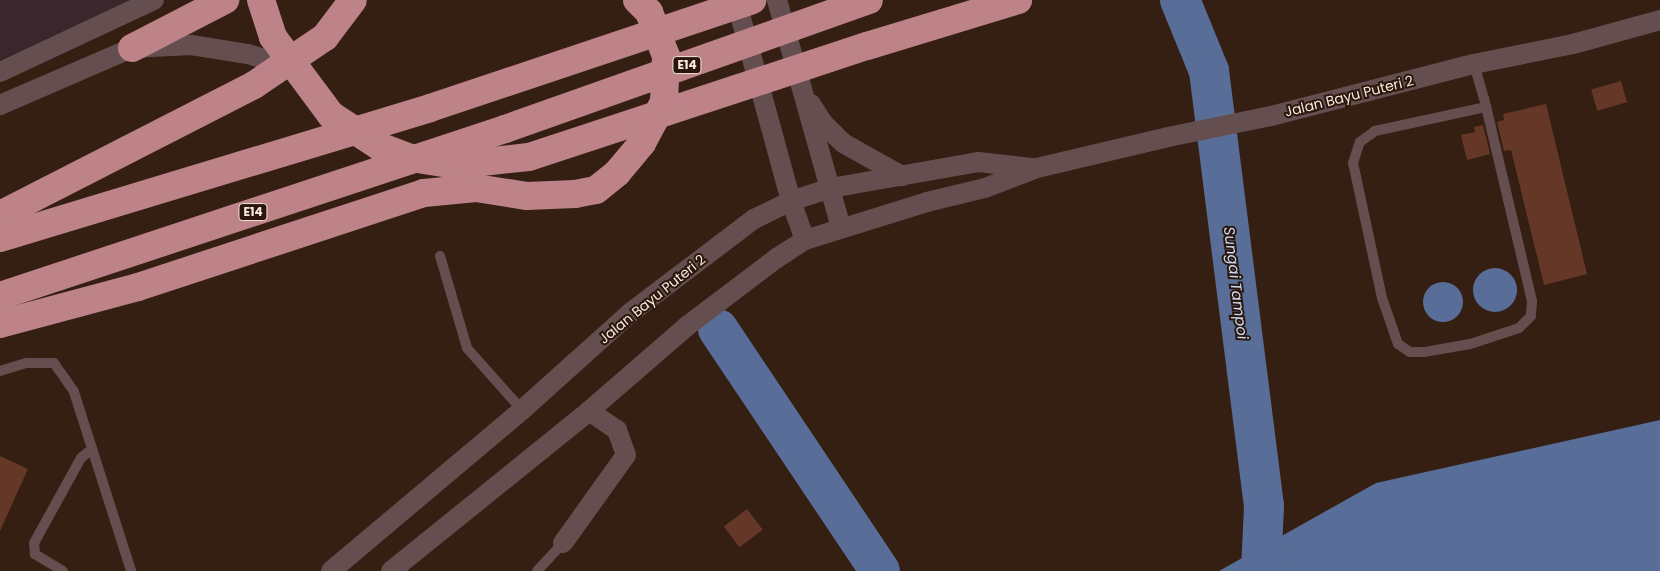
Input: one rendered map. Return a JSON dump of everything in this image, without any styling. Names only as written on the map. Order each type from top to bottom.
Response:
[{"type":"highway","points":[[132,48],[225,0]]},
{"type":"highway","points":[[261,0],[273,37],[331,114],[379,146],[411,158],[455,166],[529,157],[867,46],[1018,0]]},
{"type":"highway","points":[[0,215],[254,85],[325,37],[352,0]]},
{"type":"highway","points":[[0,324],[138,287],[424,193],[476,188],[527,196],[575,194],[596,190],[617,173],[642,143],[664,102],[666,56],[649,12],[637,0]]},
{"type":"highway","points":[[0,238],[430,108],[752,0]]},
{"type":"highway","name":"E14","points":[[0,296],[506,129],[869,0]]},
{"type":"street","points":[[0,72],[154,0]]},
{"type":"street","points":[[736,0],[791,201],[805,240]]},
{"type":"street","points":[[777,0],[800,88],[831,188],[841,228]]},
{"type":"street","name":"Jalan Bayu Puteri 2","points":[[391,571],[589,411],[687,326],[777,258],[805,240],[928,202],[985,188],[1037,168],[1168,137],[1271,116],[1474,64],[1573,44],[1660,20]]},
{"type":"street","points":[[0,105],[132,48],[191,45],[248,54],[284,65]]},
{"type":"street","points":[[800,88],[823,123],[843,143],[902,176]]},
{"type":"street","name":"Jalan Bayu Puteri 2","points":[[331,571],[522,410],[630,313],[754,219],[791,201],[831,188],[978,162],[1037,168]]},
{"type":"street","points":[[564,543],[626,454],[617,430],[589,411]]},
{"type":"lane","points":[[1474,64],[1486,107],[1532,301],[1531,316],[1519,328],[1470,344],[1424,352],[1410,352],[1398,344],[1382,298],[1353,163],[1360,142],[1375,131],[1486,107]]},
{"type":"lane","points":[[440,256],[467,348],[522,410]]},
{"type":"lane","points":[[0,371],[27,362],[54,363],[74,392],[131,571]]},
{"type":"lane","points":[[63,571],[35,554],[34,543],[81,458],[92,449]]},
{"type":"lane","points":[[537,571],[564,543]]},
{"type":"shaded area","points":[[0,0],[132,0],[0,60]]},
{"type":"water","points":[[1491,268],[1499,268],[1511,274],[1517,290],[1511,306],[1499,312],[1491,312],[1479,306],[1473,294],[1473,286],[1479,274]]},
{"type":"water","points":[[1447,282],[1454,285],[1460,291],[1463,302],[1462,310],[1454,319],[1447,322],[1439,322],[1432,319],[1424,310],[1423,298],[1426,291],[1435,283]]},
{"type":"water","points":[[1660,420],[1660,571],[1219,571],[1376,483]]},
{"type":"building","points":[[1621,81],[1627,102],[1597,111],[1591,90]]},
{"type":"building","points":[[1546,104],[1587,274],[1544,285],[1511,150],[1504,151],[1497,122],[1504,120],[1503,114]]},
{"type":"building","points":[[1483,125],[1490,154],[1467,160],[1461,135],[1475,132],[1474,127]]},
{"type":"building","points":[[0,456],[28,469],[0,531]]},
{"type":"building","points":[[747,509],[763,530],[739,547],[724,526]]},
{"type":"waterway","name":"Sungai Tampoi","points":[[1180,0],[1209,71],[1264,506],[1261,571]]},
{"type":"waterway","points":[[718,329],[880,571]]}]
